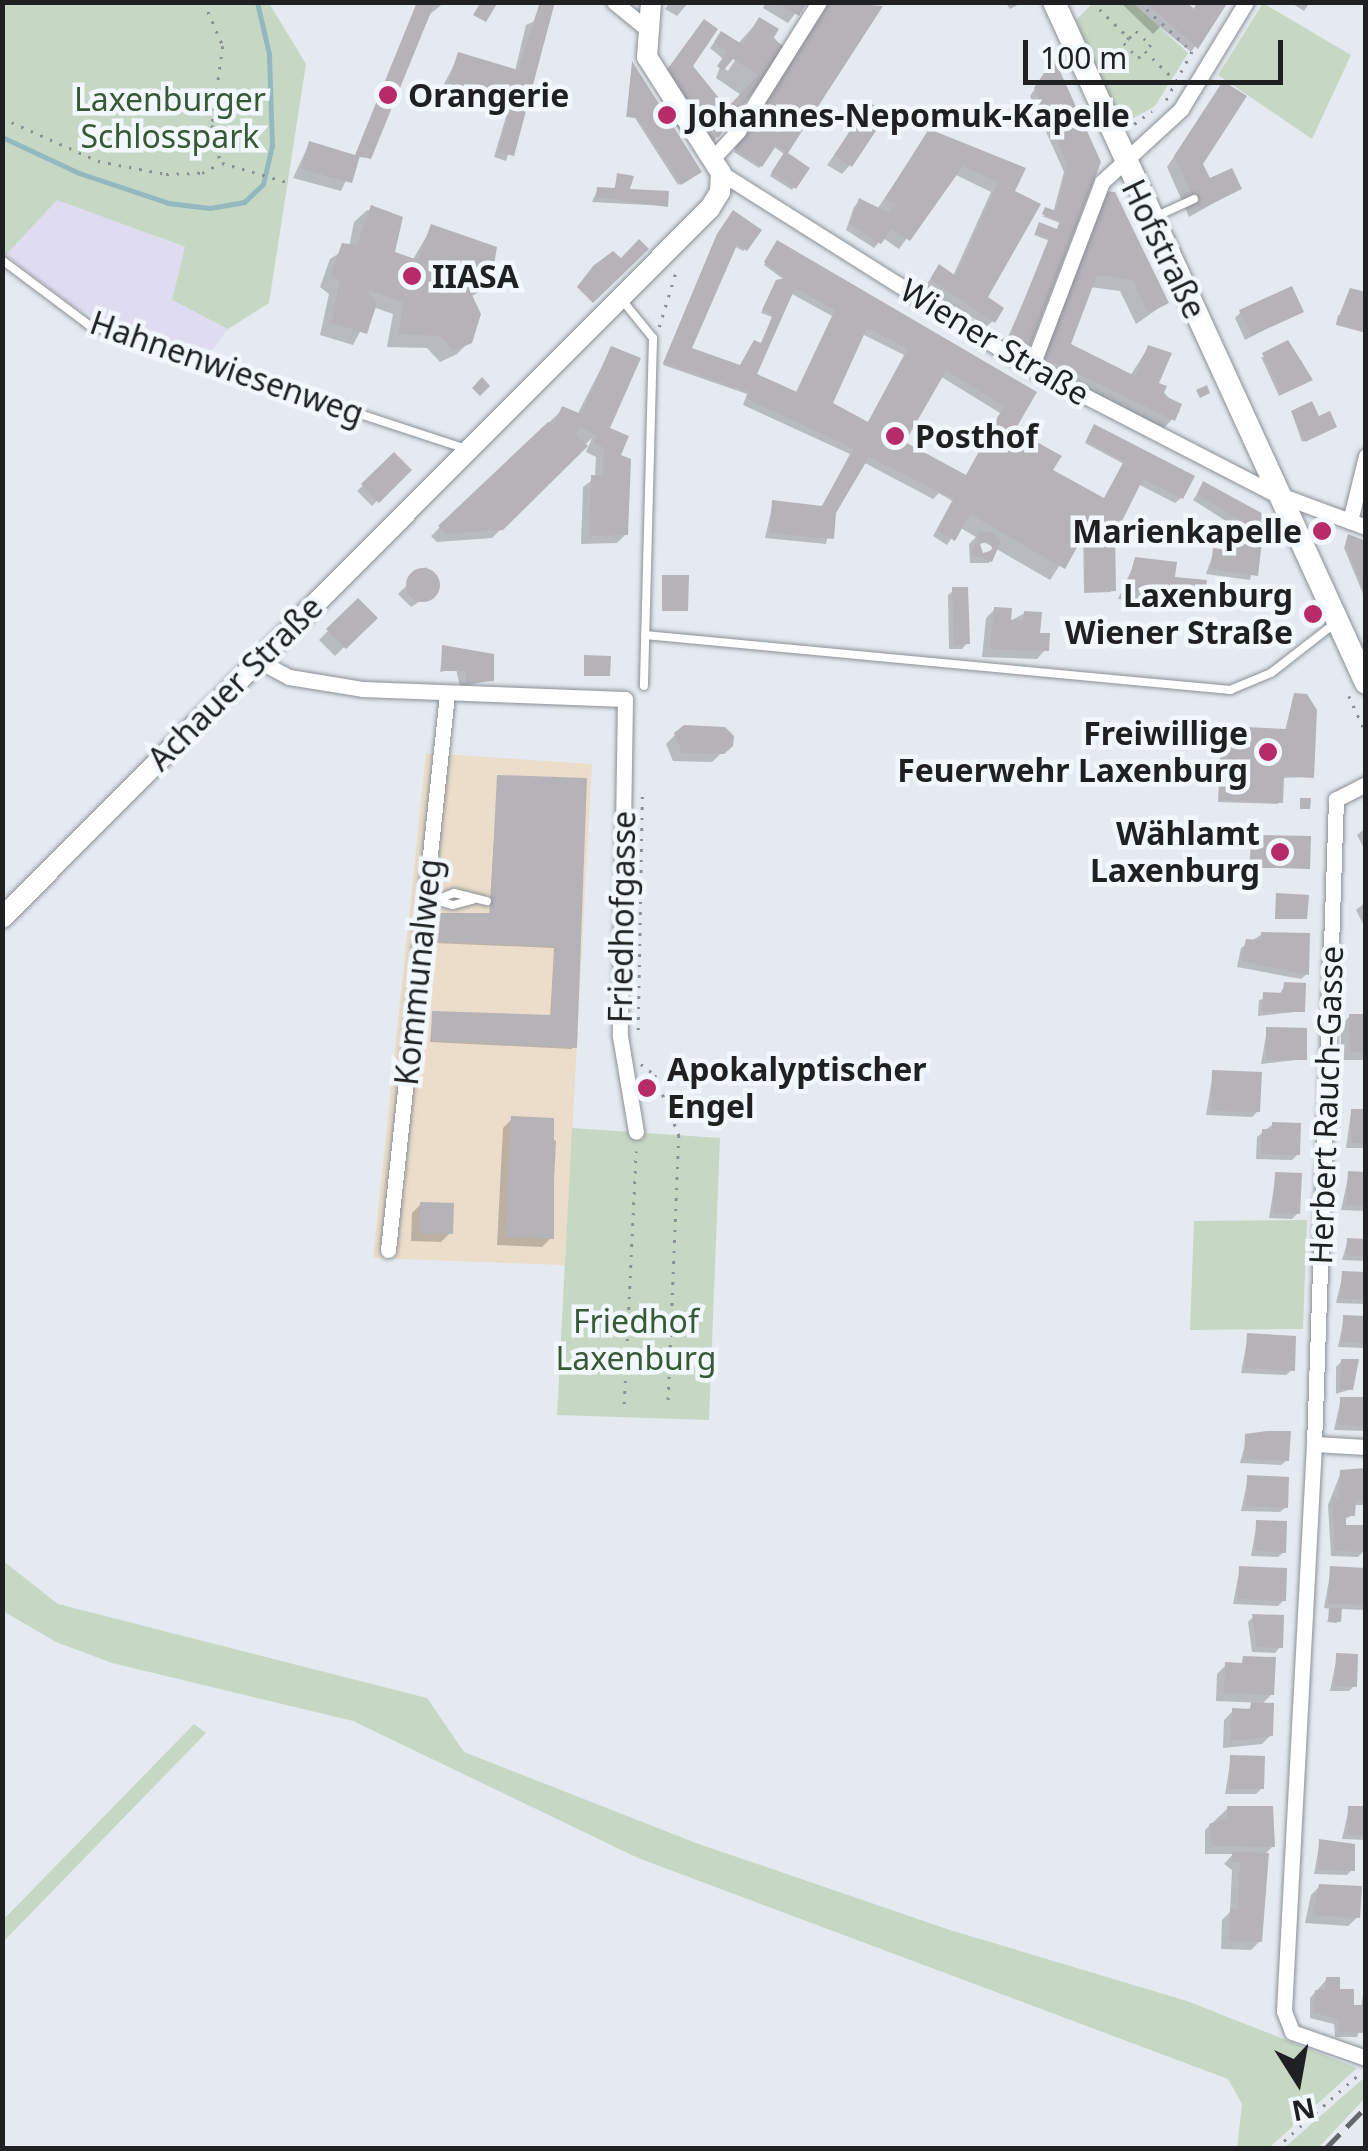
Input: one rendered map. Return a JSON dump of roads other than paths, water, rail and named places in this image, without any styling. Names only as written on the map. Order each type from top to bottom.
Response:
[{"type":"main road","name":"Hofstraße","points":[[1054,2],[1123,164],[1280,494]]},
{"type":"main road","points":[[1280,494],[1366,683]]},
{"type":"street","points":[[614,2],[646,28]]},
{"type":"street","points":[[646,28],[650,2]]},
{"type":"street","points":[[717,166],[819,2]]},
{"type":"street","points":[[1031,368],[1102,182],[1162,132],[1190,95],[1246,2]]},
{"type":"street","name":"Wiener Straße","points":[[646,28],[654,70],[717,166],[1031,368],[1280,494],[1358,524]]},
{"type":"street","name":"Achauer Straße","points":[[2,918],[710,208],[717,166]]},
{"type":"street","points":[[1358,524],[1366,456]]},
{"type":"street","points":[[257,660],[288,677],[447,694]]},
{"type":"street","name":"Friedhofgasse","points":[[447,694],[625,699],[620,1036],[627,1052],[636,1132]]},
{"type":"street","name":"Kommunalweg","points":[[388,1250],[433,898],[447,694]]},
{"type":"street","name":"Herbert Rauch-Gasse","points":[[1366,784],[1336,798],[1314,1444],[1284,2018],[1292,2032],[1366,2058]]},
{"type":"street","points":[[1314,1444],[1366,1447]]},
{"type":"lane","points":[[1150,219],[1194,199]]},
{"type":"lane","name":"Hahnenwiesenweg","points":[[2,260],[88,326],[467,449]]},
{"type":"lane","points":[[622,300],[653,338],[644,686]]},
{"type":"lane","points":[[645,634],[1230,690],[1271,674],[1338,622]]},
{"type":"lane","points":[[433,898],[454,893],[487,902]]},
{"type":"waterway","points":[[2,137],[79,173],[168,203],[210,208],[244,202],[263,184],[272,146],[269,54],[257,2]]},
{"type":"railway","points":[[1326,2148],[1366,2107]]},
{"type":"place","name":"Orangerie","points":[[388,95]]},
{"type":"place","name":"Johannes-Nepomuk-Kapelle","points":[[667,115]]},
{"type":"place","name":"IIASA","points":[[412,276]]},
{"type":"place","name":"Posthof","points":[[895,436]]},
{"type":"place","name":"Marienkapelle","points":[[1322,531]]},
{"type":"place","name":"Laxenburg Wiener Straße","points":[[1313,614]]},
{"type":"place","name":"Freiwillige Feuerwehr Laxenburg","points":[[1268,752]]},
{"type":"place","name":"Wählamt Laxenburg","points":[[1280,852]]},
{"type":"place","name":"Apokalyptischer Engel","points":[[647,1088]]},
{"type":"park label","name":"Laxenburger Schlosspark","points":[[170,118]]},
{"type":"park label","name":"Friedhof Laxenburg","points":[[636,1340]]}]
